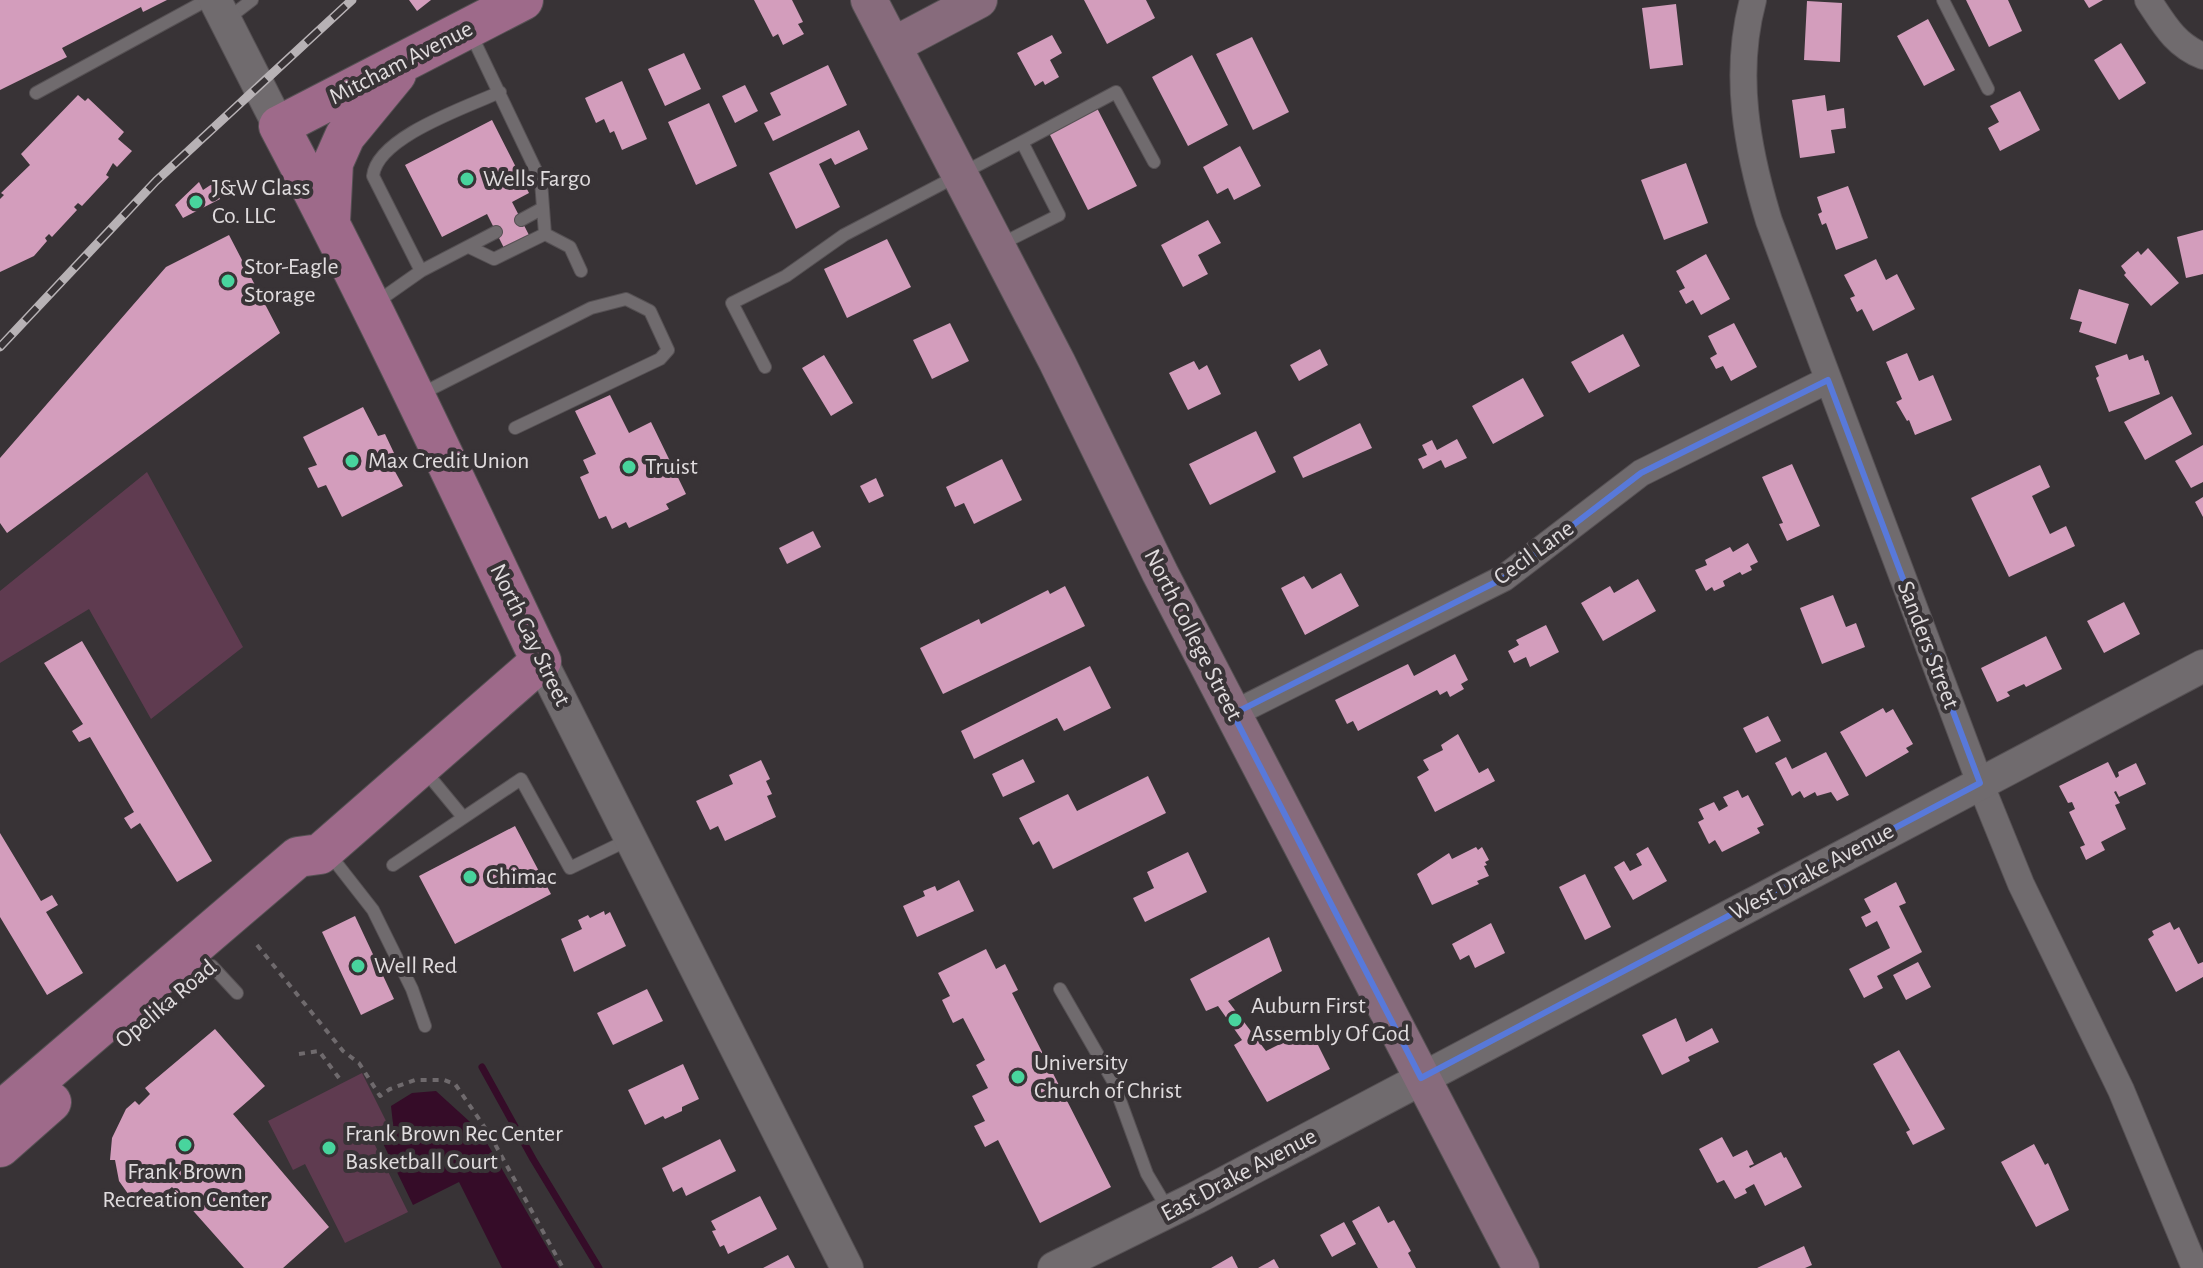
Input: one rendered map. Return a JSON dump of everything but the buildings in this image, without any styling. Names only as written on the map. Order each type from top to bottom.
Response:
[{"type":"main road","name":"Mitcham Avenue","points":[[279,126],[523,0]]},
{"type":"main road","name":"North College Street","points":[[869,0],[1233,714],[1521,1268]]},
{"type":"main road","points":[[894,45],[979,0]]},
{"type":"main road","points":[[330,221],[333,163],[345,136],[410,57]]},
{"type":"main road","name":"North Gay Street","points":[[279,126],[330,221],[541,661]]},
{"type":"main road","name":"Opelika Road","points":[[0,1112],[298,857],[322,851],[541,661]]},
{"type":"main road","name":"Opelika Road","points":[[0,1147],[224,979],[315,874],[322,851]]},
{"type":"street","name":"Sanders Street","points":[[1753,0],[1742,62],[1745,113],[1756,177],[1828,380],[1980,783],[2034,912],[2121,1090],[2195,1268]]},
{"type":"street","points":[[2148,0],[2172,36],[2189,50],[2203,56]]},
{"type":"street","name":"North Gay Street","points":[[216,7],[279,126]]},
{"type":"street","name":"Cecil Lane","points":[[1233,714],[1504,578],[1641,473],[1828,380]]},
{"type":"street","name":"North Gay Street","points":[[541,661],[847,1268]]},
{"type":"street","name":"West Drake Avenue","points":[[1421,1078],[2203,666]]},
{"type":"street","name":"East Drake Avenue","points":[[1054,1268],[1169,1212],[1421,1078]]},
{"type":"lane","points":[[36,93],[216,7],[252,0]]},
{"type":"lane","points":[[1943,0],[1988,89]]},
{"type":"lane","points":[[469,30],[541,181],[545,234]]},
{"type":"lane","points":[[421,271],[373,176],[374,167],[389,148],[410,134],[500,92]]},
{"type":"lane","points":[[765,367],[732,303],[786,276],[844,235],[959,174],[1116,92],[1154,162]]},
{"type":"lane","points":[[996,246],[1059,215],[1022,142]]},
{"type":"lane","points":[[521,220],[543,208]]},
{"type":"lane","points":[[371,306],[421,271],[496,232]]},
{"type":"lane","points":[[469,247],[494,259],[545,234]]},
{"type":"lane","points":[[545,234],[570,247],[581,271]]},
{"type":"lane","points":[[416,397],[591,308],[626,299],[650,311],[668,350],[660,359],[515,428]]},
{"type":"lane","points":[[420,765],[463,817]]},
{"type":"lane","points":[[393,865],[521,779],[570,868],[631,838]]},
{"type":"lane","points":[[322,851],[373,910],[412,989],[425,1026]]},
{"type":"lane","points":[[1060,989],[1113,1081],[1147,1174],[1169,1212]]},
{"type":"path","points":[[257,945],[343,1051],[359,1063],[380,1096],[415,1080],[444,1080],[455,1084],[490,1135],[563,1268]]},
{"type":"path","points":[[299,1054],[319,1051],[339,1078]]},
{"type":"highlighted area","points":[[1828,380],[1980,783],[1421,1078],[1233,714],[1504,578],[1641,473]]},
{"type":"shaded area","points":[[147,472],[243,647],[151,719],[89,609],[0,663],[0,591]]},
{"type":"shaded area","name":"Frank Brown Rec Center Basketball Court","points":[[362,1073],[387,1123],[369,1133],[408,1212],[345,1243],[305,1164],[293,1170],[268,1121]]},
{"type":"shaded area","points":[[436,1091],[480,1131],[559,1268],[502,1268],[459,1182],[413,1205],[378,1133],[393,1124],[391,1106],[412,1093]]},
{"type":"waterway","points":[[482,1067],[599,1268]]},
{"type":"railway","points":[[0,347],[156,181],[352,0]]},
{"type":"place","name":"Wells Fargo","points":[[467,179]]},
{"type":"place","name":"J&W Glass Co. LLC","points":[[196,202]]},
{"type":"place","name":"Stor-Eagle Storage","points":[[228,281]]},
{"type":"place","name":"Max Credit Union","points":[[352,461]]},
{"type":"place","name":"Truist","points":[[629,467]]},
{"type":"place","name":"Chimac","points":[[470,877]]},
{"type":"place","name":"Well Red","points":[[358,966]]},
{"type":"place","name":"Auburn First Assembly Of God","points":[[1235,1020]]},
{"type":"place","name":"University Church of Christ","points":[[1018,1077]]},
{"type":"place","name":"Frank Brown Recreation Center","points":[[185,1145]]},
{"type":"place","name":"Frank Brown Rec Center Basketball Court","points":[[329,1148]]}]
